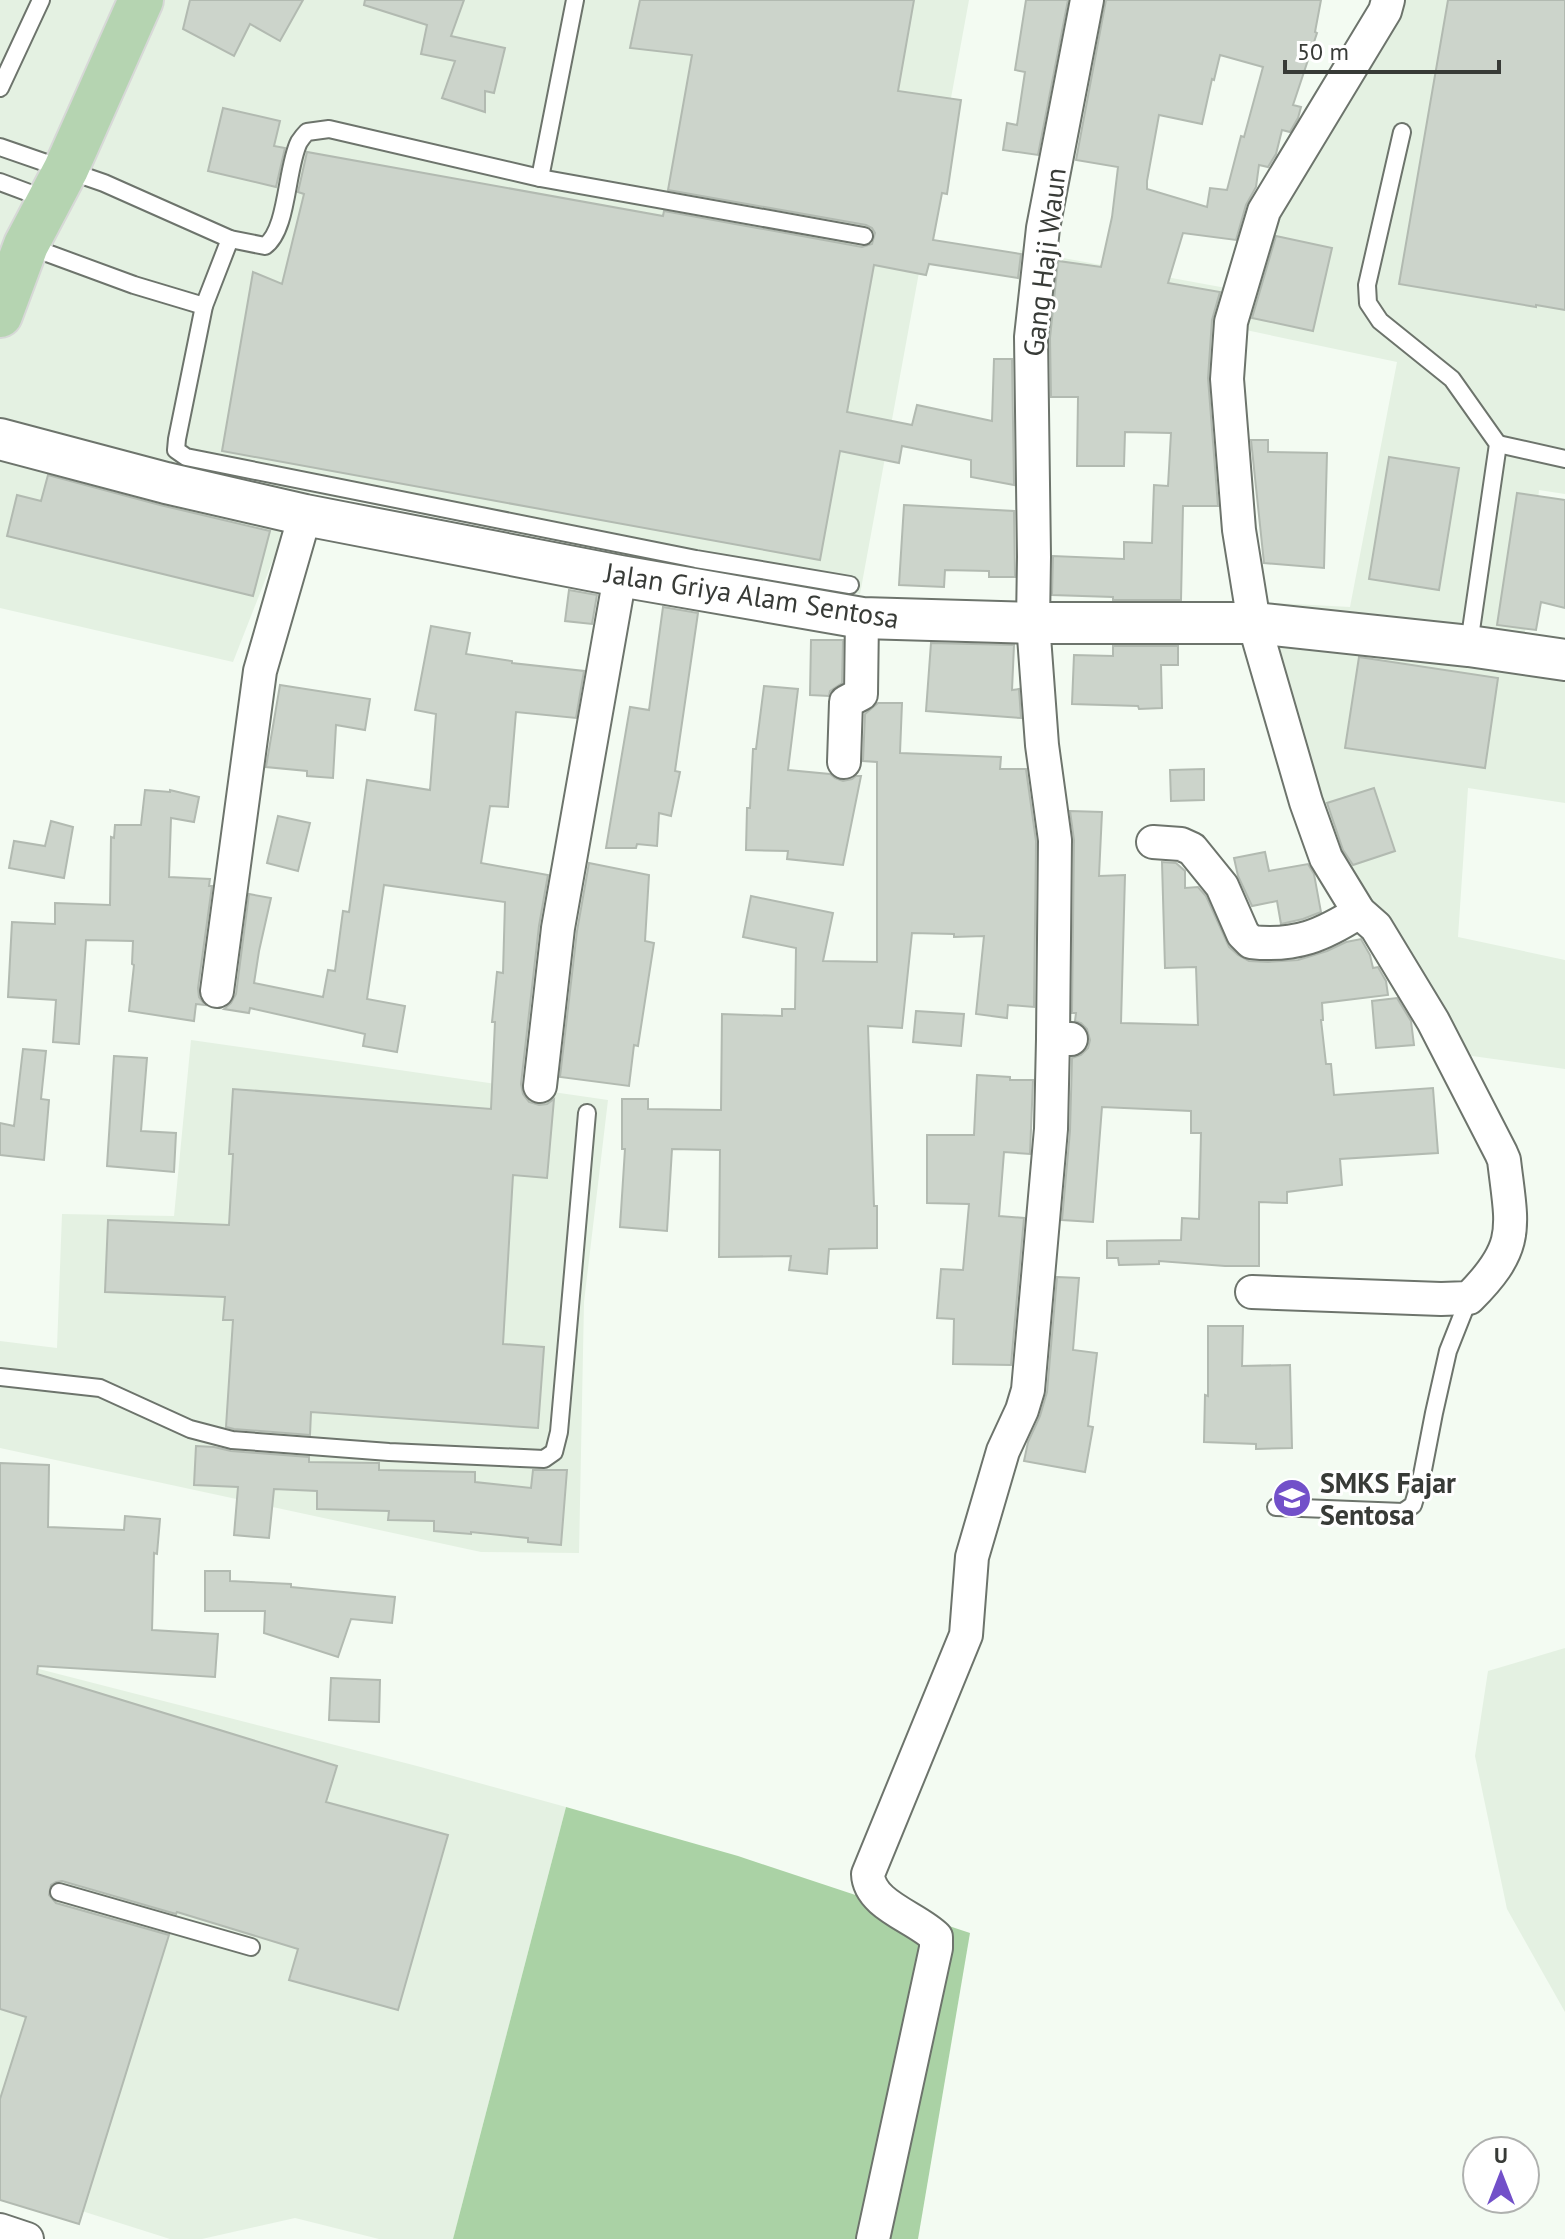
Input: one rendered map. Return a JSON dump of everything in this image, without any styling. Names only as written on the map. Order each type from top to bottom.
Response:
[{"type":"main road","points":[[0,315],[26,245],[58,185],[141,0]]},
{"type":"street","name":"Gang Haji Waun","points":[[873,2239],[936,1937],[874,1893],[868,1885],[868,1874],[966,1635],[972,1557],[1003,1451],[1028,1390],[1062,1039],[1055,840],[1042,745],[1033,623],[1031,337],[1043,228],[1087,0]]},
{"type":"street","points":[[1252,1292],[1469,1298],[1498,1266],[1509,1244],[1510,1214],[1504,1160],[1433,1021],[1376,927],[1359,912],[1326,858],[1319,840],[1254,623],[1239,530],[1227,379],[1231,322],[1264,211],[1378,24],[1388,0]]},
{"type":"street","name":"Jalan Griya Alam Sentosa","points":[[0,439],[166,483],[305,515],[620,576],[1033,623],[1254,623],[1469,646],[1565,660]]},
{"type":"street","points":[[217,991],[260,671],[305,515]]},
{"type":"street","points":[[540,1086],[558,928],[620,576]]},
{"type":"street","points":[[844,762],[846,702],[861,694],[856,601]]},
{"type":"street","points":[[1153,842],[1181,844],[1192,849],[1222,886],[1243,934],[1251,942],[1310,938],[1330,931],[1359,912]]},
{"type":"street","points":[[0,2230],[27,2239]]},
{"type":"lane","points":[[0,88],[41,0]]},
{"type":"lane","points":[[540,178],[575,0]]},
{"type":"lane","points":[[0,182],[58,185],[104,183],[230,239],[265,246],[272,241],[298,143],[307,132],[329,129],[540,178],[864,236]]},
{"type":"lane","points":[[1402,132],[1367,285],[1368,303],[1380,321],[1452,379],[1498,444],[1565,459]]},
{"type":"lane","points":[[0,147],[58,185]]},
{"type":"lane","points":[[230,239],[204,306],[176,450],[186,457],[696,559],[856,601]]},
{"type":"lane","points":[[26,245],[134,285],[204,306]]},
{"type":"lane","points":[[1469,646],[1498,444]]},
{"type":"lane","points":[[0,1377],[100,1388],[190,1429],[232,1440],[389,1452],[544,1459],[554,1452],[559,1432],[587,1113]]},
{"type":"lane","points":[[1276,1507],[1403,1512],[1413,1505],[1448,1351],[1469,1298]]},
{"type":"lane","points":[[59,1892],[251,1947]]},
{"type":"shaded area","points":[[0,0],[969,0],[860,594],[300,491],[233,662],[0,608]]},
{"type":"shaded area","points":[[1378,0],[1565,0],[1565,494],[1539,490],[1522,663],[1565,672],[1565,803],[1468,788],[1458,937],[1565,960],[1565,1069],[1465,1055],[1316,861],[1236,601],[1350,607],[1397,362],[1222,325],[1221,398],[1104,398],[1109,352],[1016,335],[1020,250],[1226,288],[1248,205],[1373,21]]},
{"type":"shaded area","points":[[191,1040],[608,1100],[584,1302],[579,1553],[481,1552],[0,1448],[0,1341],[57,1348],[62,1214],[174,1216]]},
{"type":"shaded area","points":[[1565,1648],[1565,2012],[1507,1909],[1475,1756],[1488,1671]]},
{"type":"shaded area","points":[[0,1659],[566,1807],[453,2239],[379,2239],[295,2218],[202,2239],[170,2239],[0,2185]]},
{"type":"green space","points":[[566,1807],[738,1856],[970,1933],[918,2239],[453,2239]]},
{"type":"building","points":[[190,0],[303,0],[280,41],[250,24],[234,56],[183,29]]},
{"type":"building","points":[[365,0],[464,0],[451,36],[505,48],[494,93],[485,91],[485,112],[442,98],[455,61],[421,54],[427,25],[364,5]]},
{"type":"building","points":[[640,0],[914,0],[898,91],[961,100],[947,194],[942,193],[933,240],[1021,254],[1018,278],[929,264],[926,275],[874,265],[847,412],[912,425],[917,405],[992,421],[994,359],[1012,359],[1014,485],[971,477],[971,460],[902,446],[899,463],[840,451],[820,560],[222,451],[253,272],[282,284],[304,194],[298,192],[307,152],[663,216],[664,211],[862,247],[872,244],[875,233],[866,225],[668,190],[692,55],[630,48]]},
{"type":"building","points":[[1026,0],[1068,0],[1038,155],[1003,150],[1007,123],[1017,125],[1025,72],[1015,70]]},
{"type":"building","points":[[1106,0],[1321,0],[1317,33],[1293,105],[1301,107],[1298,118],[1290,132],[1282,130],[1276,154],[1268,167],[1259,165],[1256,187],[1246,205],[1236,240],[1183,233],[1168,283],[1220,292],[1212,320],[1208,378],[1218,506],[1183,506],[1181,600],[1113,600],[1113,597],[1052,595],[1053,556],[1124,559],[1124,542],[1152,543],[1154,485],[1168,486],[1171,433],[1125,432],[1124,466],[1077,466],[1078,397],[1051,397],[1050,338],[1058,261],[1101,267],[1112,217],[1118,167],[1076,160]],"holes":[[[1220,55],[1263,67],[1227,190],[1210,188],[1207,207],[1147,189],[1159,115],[1202,124]]]},
{"type":"building","points":[[1448,0],[1565,0],[1565,310],[1399,284]]},
{"type":"building","points":[[223,108],[280,121],[274,146],[285,148],[276,187],[208,171]]},
{"type":"building","points":[[1276,236],[1332,248],[1313,331],[1252,318]]},
{"type":"building","points":[[1251,440],[1268,440],[1268,452],[1327,453],[1324,568],[1264,563]]},
{"type":"building","points":[[1389,457],[1459,468],[1439,590],[1369,579]]},
{"type":"building","points":[[48,475],[270,531],[253,596],[7,536],[17,495],[41,501]]},
{"type":"building","points":[[1517,493],[1565,500],[1565,608],[1541,602],[1536,630],[1497,625]]},
{"type":"building","points":[[904,505],[1014,511],[1015,577],[989,577],[989,571],[945,570],[944,587],[899,585]]},
{"type":"building","points":[[569,590],[597,595],[592,624],[565,621]]},
{"type":"building","points":[[663,607],[698,613],[675,771],[680,772],[671,816],[659,813],[657,846],[637,844],[636,848],[606,848],[630,707],[649,710]]},
{"type":"building","points":[[431,626],[470,633],[466,654],[584,671],[576,718],[516,712],[508,807],[490,806],[481,863],[548,875],[521,1084],[529,1102],[539,1105],[554,1099],[547,1178],[513,1175],[503,1344],[544,1347],[538,1428],[311,1412],[310,1435],[226,1427],[233,1320],[223,1320],[225,1297],[105,1292],[108,1220],[229,1225],[233,1089],[491,1109],[495,1022],[492,1022],[497,972],[503,973],[505,902],[384,885],[367,999],[405,1006],[397,1052],[363,1046],[365,1034],[250,1008],[249,1013],[224,1009],[236,994],[249,894],[271,898],[254,983],[323,997],[328,970],[335,971],[343,911],[349,912],[367,780],[430,790],[436,714],[415,710]]},
{"type":"building","points":[[811,640],[843,640],[842,683],[830,691],[829,696],[810,695]]},
{"type":"building","points":[[931,643],[1014,645],[1012,690],[1019,689],[1021,718],[926,711]]},
{"type":"building","points":[[1113,646],[1178,646],[1178,665],[1161,665],[1162,708],[1072,704],[1074,655],[1113,656]]},
{"type":"building","points":[[1359,657],[1498,678],[1485,768],[1345,748]]},
{"type":"building","points":[[280,685],[370,699],[365,730],[336,725],[333,778],[307,776],[307,771],[266,767]]},
{"type":"building","points":[[764,686],[798,689],[788,770],[830,774],[843,781],[861,776],[843,865],[787,859],[788,851],[746,850],[753,749],[756,749]]},
{"type":"building","points":[[878,703],[902,703],[900,753],[1001,757],[1000,769],[1026,769],[1036,841],[1034,1007],[1008,1005],[1007,1018],[976,1014],[984,936],[912,933],[902,1028],[868,1026],[877,1248],[829,1249],[827,1274],[789,1270],[791,1256],[719,1257],[720,1150],[672,1149],[667,1231],[620,1227],[625,1149],[622,1149],[622,1099],[648,1099],[648,1109],[721,1110],[722,1014],[782,1016],[782,1009],[795,1009],[796,948],[743,937],[751,896],[833,913],[823,961],[877,962],[877,762],[863,761],[865,714]]},
{"type":"building","points":[[1204,769],[1204,800],[1171,801],[1170,770]]},
{"type":"building","points":[[1374,788],[1395,851],[1353,865],[1343,850],[1327,803]]},
{"type":"building","points":[[145,790],[170,790],[199,797],[194,822],[171,818],[169,877],[210,879],[209,886],[212,886],[198,988],[199,997],[205,1005],[196,1004],[194,1021],[129,1011],[133,941],[86,940],[79,1044],[53,1042],[56,1000],[8,997],[12,922],[55,924],[55,903],[110,905],[111,837],[114,838],[115,825],[141,825]]},
{"type":"building","points":[[1070,811],[1102,812],[1099,876],[1125,875],[1121,1023],[1198,1025],[1196,967],[1165,968],[1162,862],[1176,863],[1185,871],[1185,888],[1198,887],[1206,896],[1229,947],[1249,961],[1298,960],[1361,939],[1373,968],[1378,967],[1386,981],[1388,995],[1322,1003],[1326,1064],[1331,1064],[1334,1095],[1433,1088],[1438,1153],[1340,1159],[1342,1185],[1287,1192],[1287,1203],[1259,1202],[1259,1266],[1159,1261],[1159,1264],[1119,1265],[1118,1258],[1107,1258],[1107,1241],[1181,1240],[1182,1218],[1199,1219],[1201,1133],[1191,1133],[1191,1111],[1102,1107],[1093,1222],[1062,1220],[1070,1131],[1072,1058],[1088,1048],[1090,1040],[1087,1029],[1075,1021],[1076,1013],[1072,1013],[1074,840]]},
{"type":"building","points":[[278,816],[310,823],[298,871],[267,863]]},
{"type":"building","points":[[51,821],[73,827],[64,878],[9,868],[14,841],[45,846]]},
{"type":"building","points":[[1265,852],[1269,871],[1308,864],[1314,874],[1321,912],[1281,924],[1277,901],[1252,906],[1238,876],[1234,858]]},
{"type":"building","points":[[589,863],[649,875],[645,941],[654,943],[629,1086],[560,1077],[577,931]]},
{"type":"building","points":[[1397,998],[1411,1021],[1414,1045],[1376,1048],[1372,1001]]},
{"type":"building","points":[[916,1011],[964,1014],[961,1046],[913,1042]]},
{"type":"building","points":[[23,1049],[46,1051],[41,1099],[49,1100],[44,1160],[0,1155],[0,1123],[14,1126]]},
{"type":"building","points":[[114,1056],[147,1058],[141,1131],[176,1133],[174,1172],[107,1166]]},
{"type":"building","points":[[977,1075],[1033,1080],[1030,1154],[1004,1152],[999,1216],[1024,1218],[1011,1365],[953,1364],[954,1319],[937,1318],[941,1269],[963,1270],[969,1204],[927,1203],[927,1135],[974,1135]]},
{"type":"building","points":[[1057,1277],[1079,1278],[1073,1350],[1097,1353],[1088,1426],[1093,1427],[1085,1472],[1024,1461],[1047,1392]]},
{"type":"building","points":[[1208,1326],[1243,1326],[1242,1366],[1290,1365],[1292,1448],[1256,1449],[1256,1444],[1204,1442],[1205,1395],[1208,1396]]},
{"type":"building","points":[[196,1446],[309,1457],[309,1462],[379,1463],[379,1470],[475,1472],[475,1482],[531,1488],[533,1470],[567,1470],[561,1545],[528,1542],[528,1538],[434,1531],[434,1521],[388,1520],[389,1511],[317,1509],[317,1491],[274,1489],[269,1538],[234,1535],[238,1487],[194,1485]]},
{"type":"building","points":[[0,1463],[49,1465],[48,1527],[124,1530],[125,1516],[160,1519],[157,1554],[154,1553],[152,1630],[218,1634],[215,1677],[38,1666],[37,1674],[337,1766],[326,1802],[448,1835],[398,2010],[289,1980],[298,1949],[62,1881],[51,1885],[49,1895],[56,1903],[169,1935],[79,2224],[0,2200],[0,2099],[26,2017],[0,2009]]},
{"type":"building","points":[[205,1571],[230,1571],[230,1581],[291,1584],[291,1587],[395,1597],[392,1623],[351,1619],[338,1657],[264,1633],[265,1611],[205,1611]]},
{"type":"building","points":[[331,1678],[380,1680],[379,1722],[329,1720]]},
{"type":"place","name":"SMKS Fajar Sentosa","points":[[1292,1498]]}]
